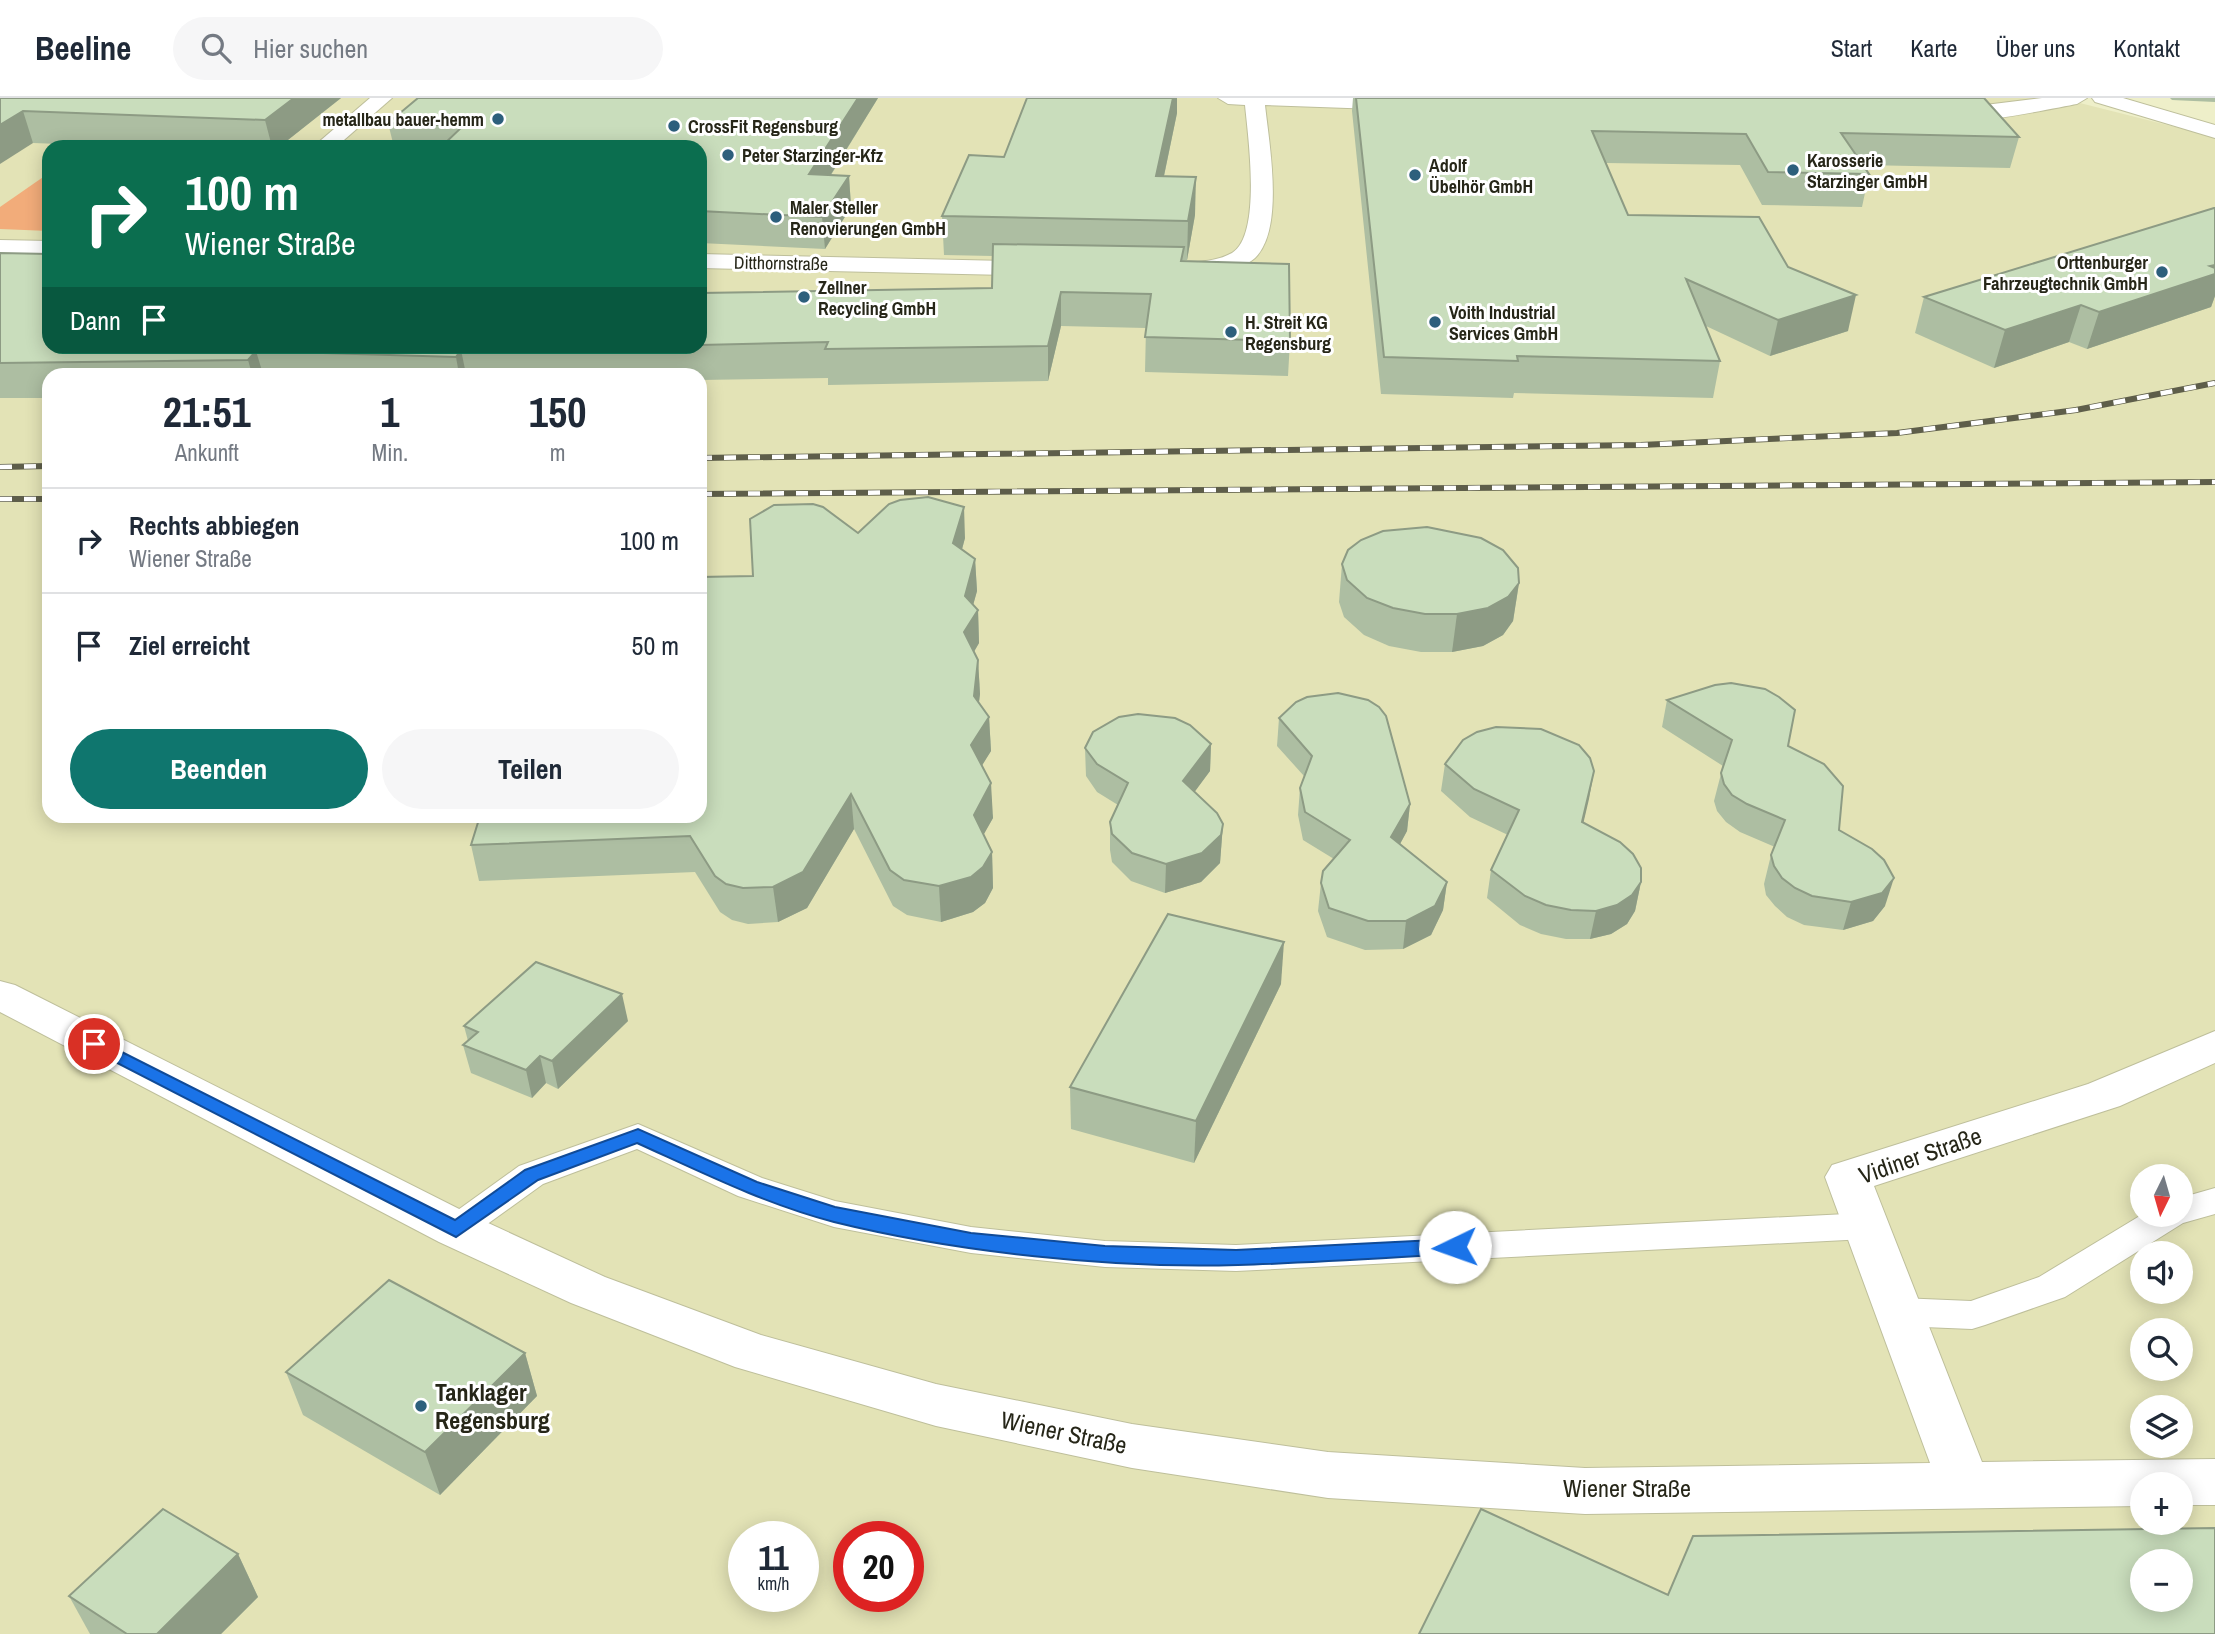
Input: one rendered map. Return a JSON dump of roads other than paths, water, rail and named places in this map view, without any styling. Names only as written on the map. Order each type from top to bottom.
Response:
[{"type":"street","points":[[331,140],[382,98]]},
{"type":"street","points":[[1228,98],[1419,105]]},
{"type":"street","points":[[1924,117],[1995,112],[2077,98]]},
{"type":"street","points":[[2102,98],[2215,132]]},
{"type":"street","points":[[1155,271],[1198,269],[1225,263],[1248,253],[1257,242],[1261,194],[1255,99]]},
{"type":"street","points":[[0,247],[42,248]]},
{"type":"street","name":"Ditthornstraße","points":[[707,261],[1073,269]]},
{"type":"street","name":"Wiener Straße","points":[[0,995],[456,1229],[588,1290],[753,1353],[936,1405],[1132,1446],[1328,1475],[1584,1491],[1964,1483],[2215,1482]]},
{"type":"street","name":"Vidiner Straße","points":[[1964,1483],[1848,1177],[2104,1095],[2215,1046]]},
{"type":"lane","points":[[456,1229],[531,1175],[638,1136],[750,1187],[834,1214],[971,1240],[1105,1254],[1236,1258],[1866,1226]]},
{"type":"lane","points":[[2193,1207],[2215,1201]]},
{"type":"lane","points":[[1900,1312],[1972,1314],[2052,1287],[2150,1227]]},
{"type":"railway","points":[[707,458],[1641,445],[1897,433],[2076,410],[2215,383]]},
{"type":"railway","points":[[0,467],[42,466]]},
{"type":"railway","points":[[707,494],[2215,482]]},
{"type":"railway","points":[[0,499],[42,499]]},
{"type":"place","name":"metallbau bauer-hemm","points":[[498,119]]},
{"type":"place","name":"CrossFit Regensburg","points":[[674,126]]},
{"type":"place","name":"Peter Starzinger-Kfz","points":[[728,155]]},
{"type":"place","name":"Karosserie Starzinger GmbH","points":[[1793,170]]},
{"type":"place","name":"Adolf Übelhör GmbH","points":[[1415,175]]},
{"type":"place","name":"Maler Steller Renovierungen GmbH","points":[[776,217]]},
{"type":"place","name":"Orttenburger Fahrzeugtechnik GmbH","points":[[2162,272]]},
{"type":"place","name":"Zellner Recycling GmbH","points":[[804,297]]},
{"type":"place","name":"Voith Industrial Services GmbH","points":[[1435,322]]},
{"type":"place","name":"H. Streit KG Regensburg","points":[[1231,332]]},
{"type":"place","name":"Tanklager Regensburg","points":[[421,1406]]}]
